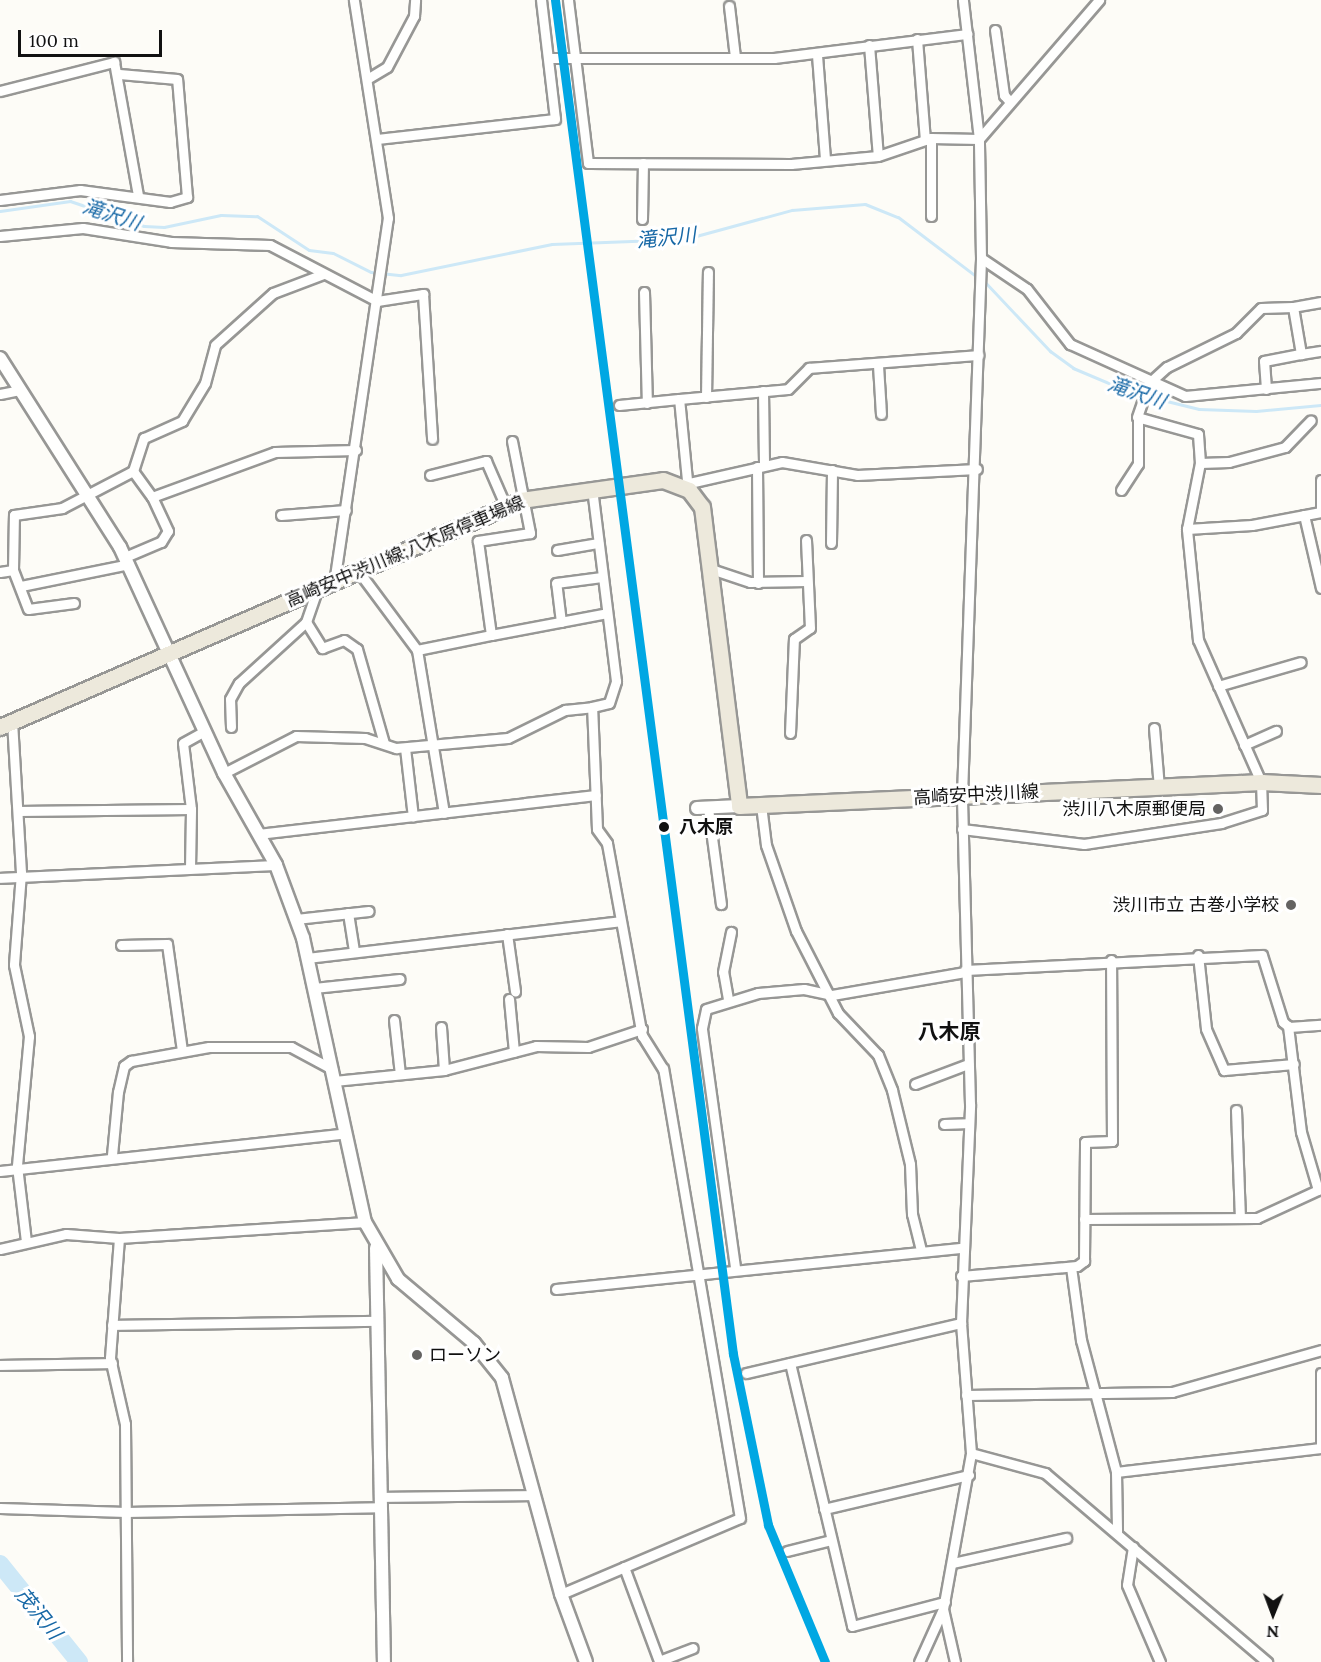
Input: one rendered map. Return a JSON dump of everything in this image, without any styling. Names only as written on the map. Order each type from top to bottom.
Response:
[{"type":"main road","name":"高崎安中渋川線;八木原停車場線","points":[[6,724],[523,500],[591,488],[663,480],[685,483]]},
{"type":"main road","points":[[685,483],[702,507],[739,806]]},
{"type":"main road","name":"高崎安中渋川線","points":[[739,806],[1261,782],[1321,785]]},
{"type":"street","points":[[334,583],[356,450],[388,218],[354,0]]},
{"type":"street","points":[[367,79],[387,67],[414,16],[415,0]]},
{"type":"street","points":[[377,139],[555,118],[541,0]]},
{"type":"street","points":[[568,0],[588,163],[791,164],[825,158],[878,156],[928,139],[979,139]]},
{"type":"street","points":[[919,1662],[944,1606],[969,1475],[971,1453],[961,1323],[960,1276],[969,1123],[962,795],[977,469],[981,258],[979,139],[963,0]]},
{"type":"street","points":[[979,139],[1099,0]]},
{"type":"street","points":[[729,6],[735,57]]},
{"type":"street","points":[[995,30],[1010,102]]},
{"type":"street","points":[[548,58],[575,55],[735,57],[818,55],[869,45],[968,34]]},
{"type":"street","points":[[917,39],[928,139],[931,216]]},
{"type":"street","points":[[869,45],[878,156]]},
{"type":"street","points":[[818,55],[825,158]]},
{"type":"street","points":[[0,91],[114,62],[119,74],[138,196]]},
{"type":"street","points":[[0,200],[80,190],[170,202],[189,193],[177,79],[119,74]]},
{"type":"street","points":[[642,219],[643,163]]},
{"type":"street","points":[[0,236],[83,228],[171,242],[270,245],[377,301],[423,294],[432,440]]},
{"type":"street","points":[[981,258],[1027,289],[1064,340],[1148,385],[1185,396],[1321,383]]},
{"type":"street","points":[[706,397],[708,272]]},
{"type":"street","points":[[74,603],[28,609],[13,570],[14,515],[62,508],[89,496],[133,471],[144,438],[182,421],[205,383],[215,345],[273,293],[323,274]]},
{"type":"street","points":[[644,292],[646,403]]},
{"type":"street","points":[[1121,490],[1138,464],[1138,406],[1148,385],[1167,367],[1236,333],[1261,308],[1293,307],[1321,302]]},
{"type":"street","points":[[1293,307],[1301,354]]},
{"type":"street","points":[[1266,389],[1264,361],[1321,351]]},
{"type":"street","points":[[619,405],[792,387],[809,368],[878,365],[979,355]]},
{"type":"street","points":[[0,358],[16,391],[89,496],[127,561],[224,773],[276,865],[307,958],[333,1075],[342,1134],[365,1222],[376,1248],[398,1279],[474,1343],[502,1378],[561,1594],[586,1662]]},
{"type":"street","points":[[878,365],[881,414]]},
{"type":"street","points":[[0,394],[16,391]]},
{"type":"street","points":[[758,583],[763,391]]},
{"type":"street","points":[[679,399],[685,483],[761,466],[801,463],[832,470],[883,475],[977,469]]},
{"type":"street","points":[[962,829],[1084,844],[1209,825],[1262,810],[1261,782],[1198,640],[1187,529],[1200,463],[1198,434],[1138,417]]},
{"type":"street","points":[[1200,463],[1229,462],[1285,447],[1311,420]]},
{"type":"street","points":[[491,635],[478,541],[530,533],[512,441]]},
{"type":"street","points":[[152,497],[275,452],[356,450]]},
{"type":"street","points":[[430,475],[484,460],[506,507]]},
{"type":"street","points":[[831,543],[832,470]]},
{"type":"street","points":[[21,586],[127,561],[161,542],[168,531],[152,497],[133,471]]},
{"type":"street","points":[[1187,529],[1321,512],[1321,480]]},
{"type":"street","points":[[224,773],[296,736],[336,735],[405,748],[508,738],[565,710],[592,707],[613,699],[607,613],[591,488]]},
{"type":"street","points":[[281,515],[346,510]]},
{"type":"street","points":[[1304,515],[1321,588]]},
{"type":"street","points":[[790,733],[794,639],[810,628],[806,540]]},
{"type":"street","points":[[556,550],[598,543]]},
{"type":"street","points":[[711,569],[758,583],[807,581]]},
{"type":"street","points":[[0,572],[13,570]]},
{"type":"street","points":[[359,572],[417,650],[435,745],[444,813]]},
{"type":"street","points":[[561,622],[556,583],[602,577]]},
{"type":"street","points":[[231,727],[230,699],[239,683],[306,622],[317,590]]},
{"type":"street","points":[[417,650],[607,613]]},
{"type":"street","points":[[306,622],[322,648],[344,640],[357,649],[384,743]]},
{"type":"street","points":[[1218,686],[1301,662]]},
{"type":"street","points":[[561,1594],[741,1518],[663,1069],[642,1029],[607,843],[597,828],[592,707]]},
{"type":"street","points":[[6,724],[18,811],[21,873],[14,965],[29,1036],[17,1166],[26,1240]]},
{"type":"street","points":[[1154,728],[1159,787]]},
{"type":"street","points":[[190,867],[191,809],[183,744],[205,731]]},
{"type":"street","points":[[1244,745],[1276,731]]},
{"type":"street","points":[[405,748],[413,816]]},
{"type":"street","points":[[258,834],[596,795]]},
{"type":"street","points":[[721,903],[702,808],[739,806]]},
{"type":"street","points":[[761,806],[766,845],[796,931],[832,995],[838,1013],[878,1055],[892,1089],[910,1164],[912,1214],[921,1251]]},
{"type":"street","points":[[18,811],[191,809]]},
{"type":"street","points":[[0,878],[21,873],[276,865]]},
{"type":"street","points":[[296,920],[369,911]]},
{"type":"street","points":[[348,913],[354,952]]},
{"type":"street","points":[[307,958],[620,921]]},
{"type":"street","points":[[728,999],[723,972],[731,932]]},
{"type":"street","points":[[507,934],[512,995],[513,1052]]},
{"type":"street","points":[[121,945],[167,944],[182,1052]]},
{"type":"street","points":[[735,1267],[702,1028],[706,1009],[728,999],[804,989],[832,995],[965,971],[1198,955],[1262,955],[1288,1026],[1301,1132],[1319,1176],[1320,1192],[1257,1218],[1084,1219]]},
{"type":"street","points":[[1198,955],[1206,1029],[1224,1070],[1294,1064]]},
{"type":"street","points":[[960,1276],[1071,1267],[1084,1261],[1085,1142],[1112,1141],[1111,960]]},
{"type":"street","points":[[314,988],[400,979]]},
{"type":"street","points":[[394,1020],[400,1074]]},
{"type":"street","points":[[1288,1026],[1321,1025]]},
{"type":"street","points":[[441,1027],[444,1070]]},
{"type":"street","points":[[112,1155],[124,1066],[182,1052],[291,1047],[333,1075],[400,1074],[444,1070],[513,1052],[588,1047],[642,1029]]},
{"type":"street","points":[[915,1084],[968,1064]]},
{"type":"street","points":[[1236,1110],[1240,1218]]},
{"type":"street","points":[[944,1124],[969,1123]]},
{"type":"street","points":[[0,1170],[112,1155],[342,1134]]},
{"type":"street","points":[[0,1249],[10,1251],[26,1240],[66,1234],[119,1238],[365,1222]]},
{"type":"street","points":[[119,1238],[112,1325],[112,1363],[125,1424],[127,1662]]},
{"type":"street","points":[[376,1248],[375,1321],[384,1662]]},
{"type":"street","points":[[556,1289],[735,1267],[960,1248]]},
{"type":"street","points":[[1071,1267],[1081,1340],[1098,1396],[1116,1472],[1117,1532]]},
{"type":"street","points":[[112,1325],[375,1321]]},
{"type":"street","points":[[746,1373],[961,1323]]},
{"type":"street","points":[[966,1395],[1098,1396],[1188,1390],[1321,1350]]},
{"type":"street","points":[[0,1365],[112,1363]]},
{"type":"street","points":[[790,1363],[852,1626],[944,1606]]},
{"type":"street","points":[[1116,1472],[1321,1448],[1321,1373]]},
{"type":"street","points":[[971,1453],[1031,1465],[1117,1532],[1267,1662]]},
{"type":"street","points":[[824,1509],[969,1475]]},
{"type":"street","points":[[0,1508],[126,1512],[534,1495]]},
{"type":"street","points":[[953,1563],[1066,1538]]},
{"type":"street","points":[[787,1551],[831,1540]]},
{"type":"street","points":[[1133,1547],[1127,1585],[1160,1662]]},
{"type":"street","points":[[624,1567],[659,1661],[693,1648]]},
{"type":"street","points":[[944,1606],[955,1662]]},
{"type":"waterway","name":"滝沢川","points":[[0,211],[70,201],[144,226],[164,227],[221,215],[257,216],[309,250],[333,253],[371,272],[401,275],[552,244],[685,239],[792,210],[865,204],[898,217],[977,277]]},
{"type":"waterway","name":"滝沢川","points":[[983,280],[1050,351],[1073,368],[1130,392],[1199,409],[1256,411],[1321,405]]},
{"type":"waterway","name":"茂沢川","points":[[0,1564],[79,1662]]},
{"type":"transit line","points":[[555,0],[733,1354],[768,1525],[825,1662]]},
{"type":"place","name":"渋川八木原郵便局","points":[[1218,809]]},
{"type":"place","name":"八木原","points":[[664,827]]},
{"type":"place","name":"渋川市立 古巻小学校","points":[[1291,905]]},
{"type":"place","name":"ローソン","points":[[417,1355]]},
{"type":"district","name":"八木原","points":[[949,1032]]}]
